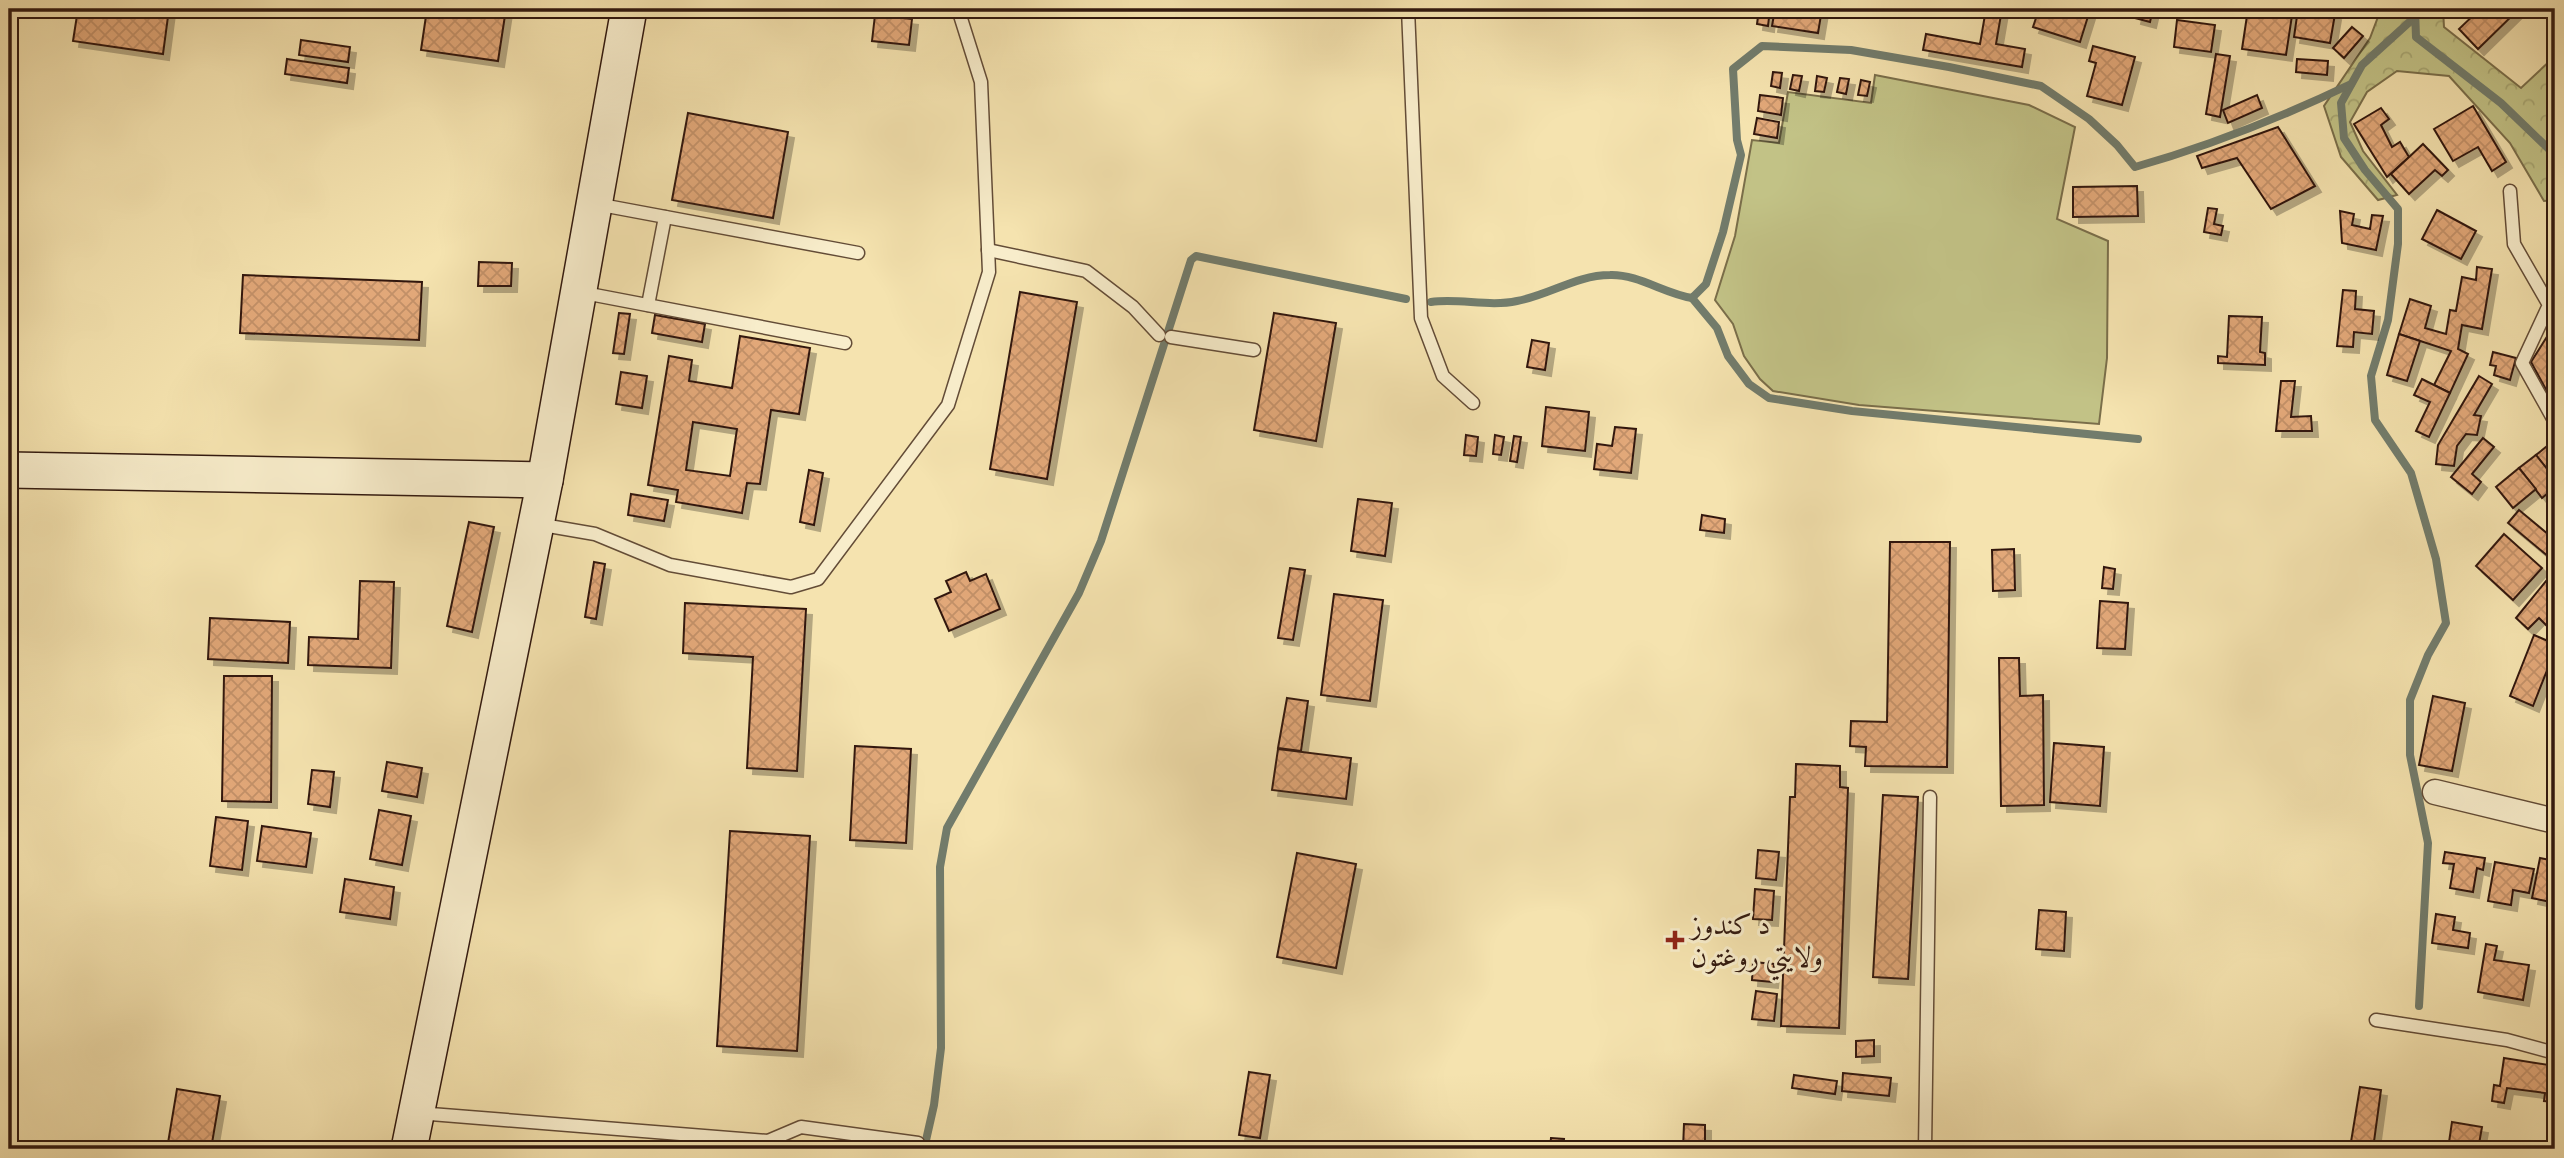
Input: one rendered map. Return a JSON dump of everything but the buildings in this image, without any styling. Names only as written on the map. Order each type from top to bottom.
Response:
[{"type":"street","points":[[410,1149],[545,480],[629,9]]},
{"type":"street","points":[[9,470],[545,480]]},
{"type":"street","points":[[2435,792],[2555,821]]},
{"type":"lane","points":[[536,523],[595,534],[670,565],[791,587],[818,579],[948,405],[989,272],[981,82],[958,9]]},
{"type":"lane","points":[[1408,9],[1421,318],[1443,376],[1473,403]]},
{"type":"lane","points":[[2510,191],[2514,244],[2549,306],[2522,363],[2555,422]]},
{"type":"lane","points":[[594,203],[858,253]]},
{"type":"lane","points":[[648,305],[665,217]]},
{"type":"lane","points":[[988,250],[1086,271],[1165,336],[1254,351]]},
{"type":"lane","points":[[579,292],[845,343]]},
{"type":"lane","points":[[1925,1149],[1930,797]]},
{"type":"lane","points":[[2376,1020],[2507,1040],[2555,1053]]},
{"type":"lane","points":[[417,1113],[768,1141],[801,1127],[918,1143]]},
{"type":"green space","points":[[2381,9],[2443,9],[2444,27],[2521,88],[2552,59],[2555,62],[2555,200],[2544,201],[2510,143],[2449,76],[2397,71],[2367,92],[2350,122],[2363,151],[2397,195],[2378,200],[2341,157],[2324,106],[2370,38]]},
{"type":"green space","points":[[1875,75],[2029,105],[2075,127],[2057,219],[2108,241],[2107,358],[2099,424],[1859,405],[1773,391],[1760,379],[1744,356],[1733,324],[1715,300],[1735,236],[1752,140],[1779,143],[1788,92],[1871,103]]},
{"type":"waterway","points":[[2415,9],[2416,37],[2501,103],[2555,155]]},
{"type":"waterway","points":[[2415,17],[2362,65],[2341,103],[2344,138],[2365,170],[2398,209],[2398,244],[2388,320],[2371,376],[2375,420],[2411,473],[2436,559],[2446,623],[2428,655],[2410,700],[2410,755],[2428,843],[2419,1006]]},
{"type":"waterway","points":[[1431,302],[1506,303],[1586,278],[1610,275],[1631,278],[1692,298],[1706,284],[1723,232],[1741,155],[1737,140],[1733,69],[1762,46],[1851,50],[2041,86],[2089,119],[2117,145],[2135,167],[2245,130],[2351,84]]},
{"type":"waterway","points":[[924,1149],[934,1105],[941,1048],[940,867],[947,828],[1079,593],[1101,541],[1191,260],[1196,256],[1406,299]]},
{"type":"waterway","points":[[1692,298],[1717,328],[1728,356],[1749,384],[1769,398],[1852,411],[2138,439]]},
{"type":"place","name":"د کندوز ولایتي روغتون","points":[[1675,940]]}]
